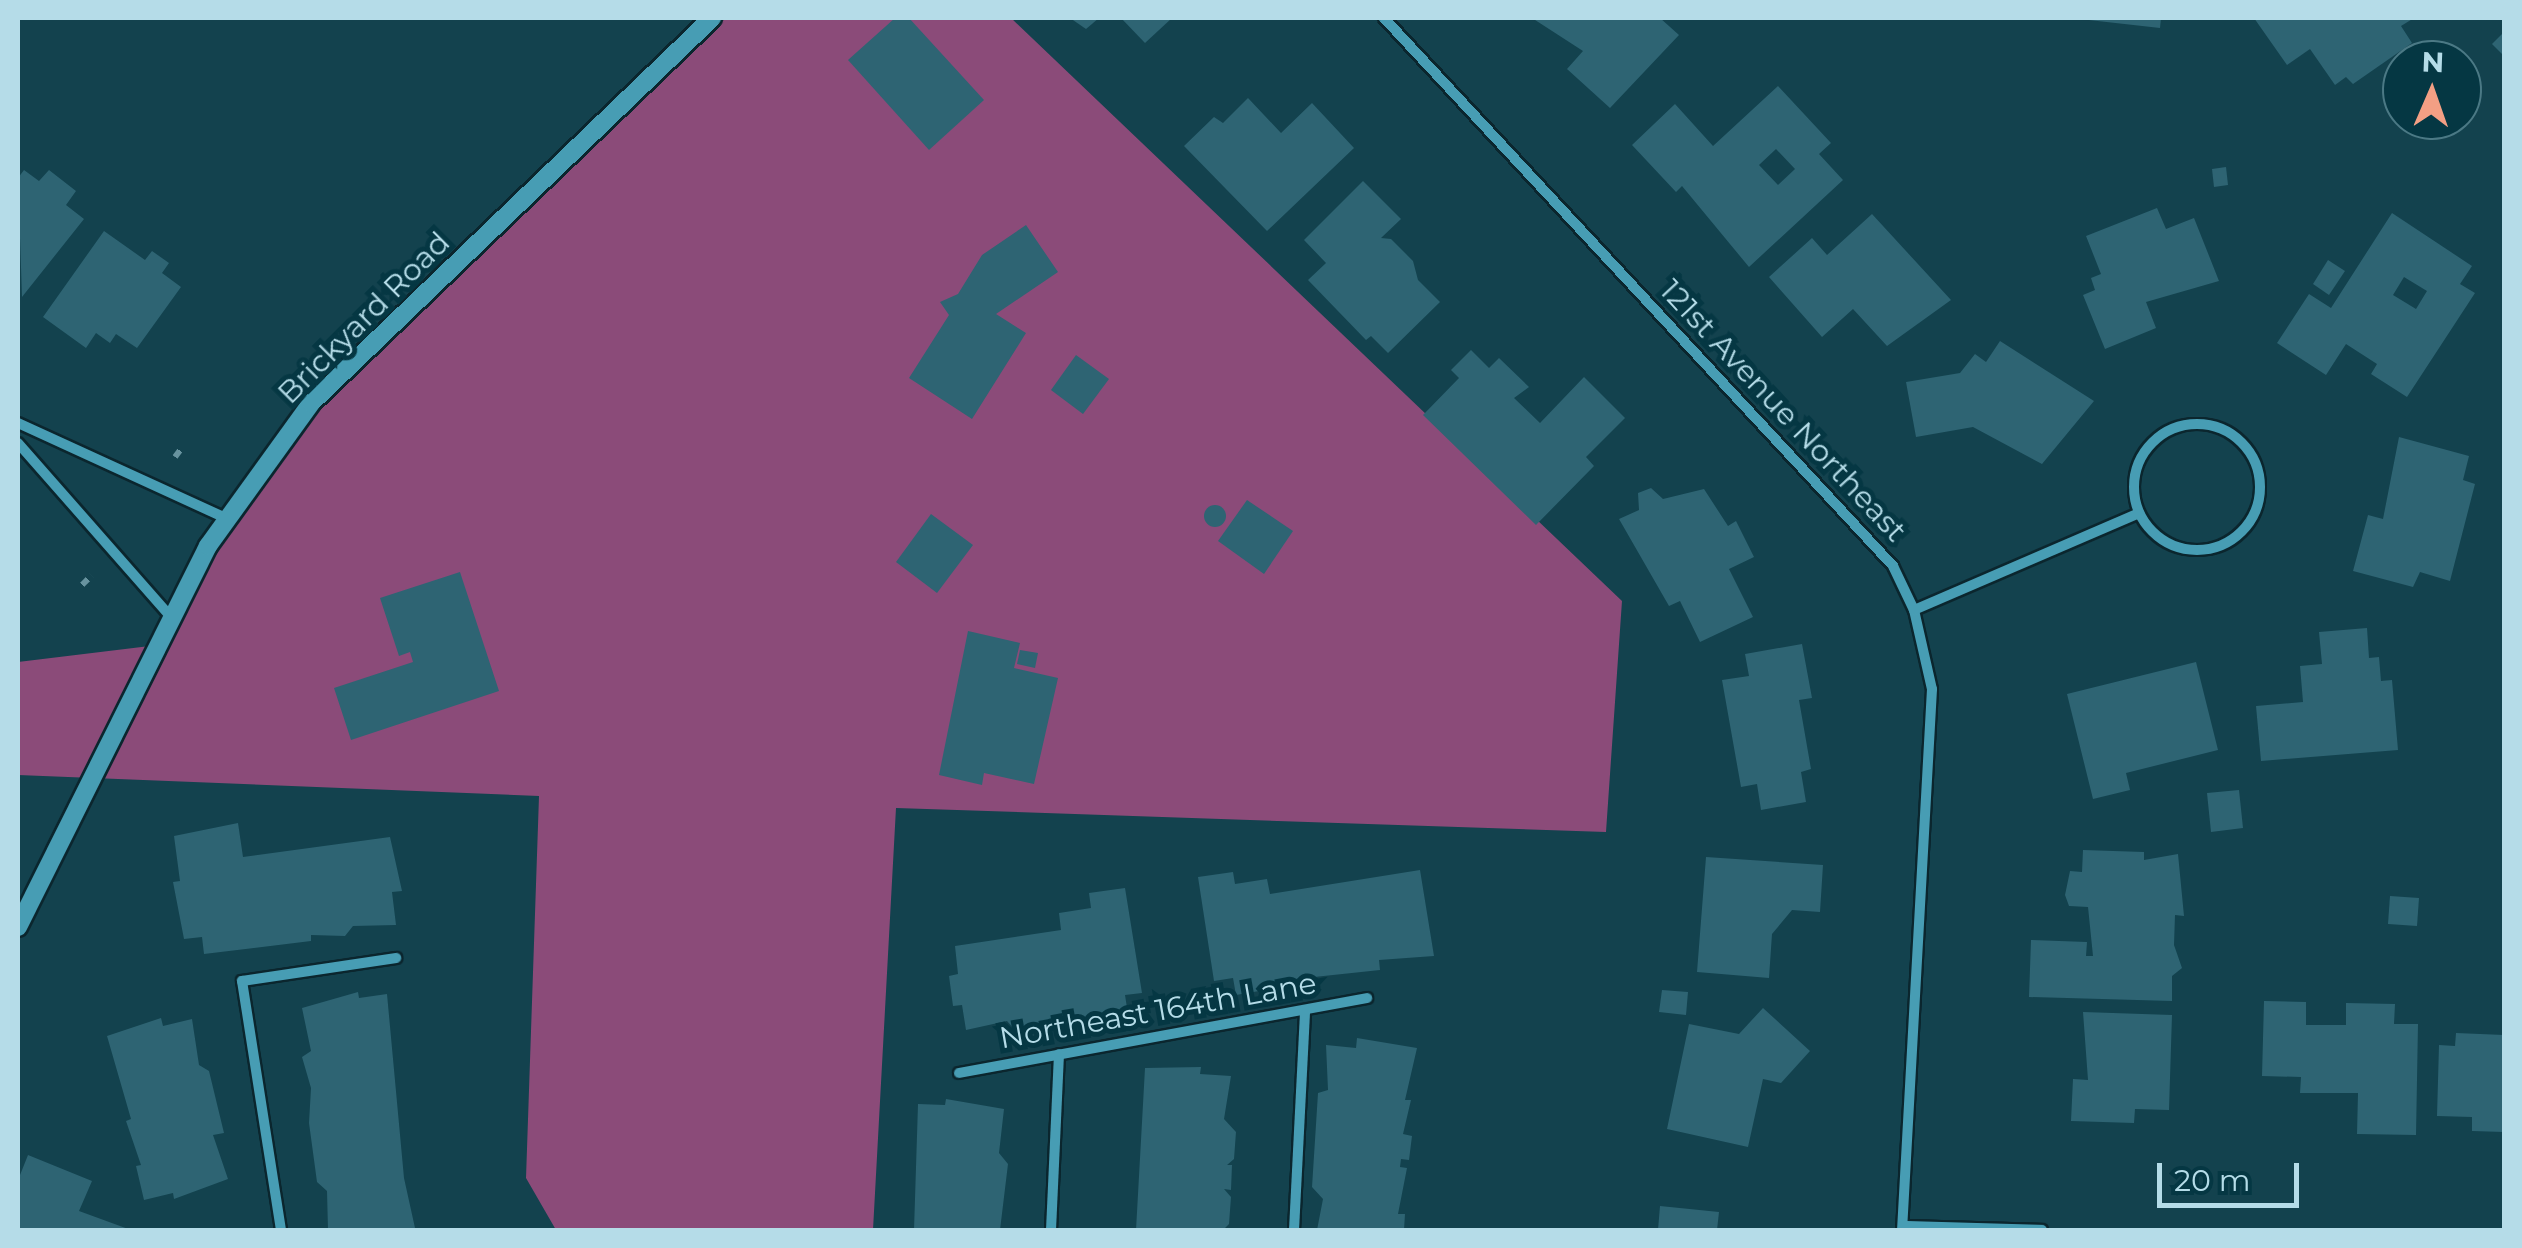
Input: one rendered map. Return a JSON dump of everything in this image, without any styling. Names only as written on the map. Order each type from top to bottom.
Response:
[{"type":"street","name":"Brickyard Road","points":[[18,927],[172,618],[228,519],[312,403],[712,18]]},
{"type":"street","name":"121st Avenue Northeast","points":[[1384,18],[1893,566],[1914,610],[1932,689],[1902,1228]]},
{"type":"street","points":[[18,423],[228,519]]},
{"type":"street","points":[[2182,425],[2224,430],[2254,461],[2260,482],[2249,524],[2212,548],[2169,544],[2139,512],[2136,470],[2161,435],[2182,425]]},
{"type":"street","points":[[18,443],[172,618]]},
{"type":"street","points":[[1914,610],[2139,512]]},
{"type":"street","points":[[281,1230],[242,981],[396,958]]},
{"type":"street","name":"Northeast 164th Lane","points":[[959,1073],[1367,998]]},
{"type":"street","points":[[1294,1230],[1305,1010]]},
{"type":"street","points":[[1050,1230],[1060,1054]]},
{"type":"street","points":[[1902,1228],[2042,1230]]},
{"type":"path","points":[[175,457],[181,449]]},
{"type":"path","points":[[82,585],[91,576]]},
{"type":"shaded area","points":[[710,18],[1011,18],[1622,601],[1606,832],[896,808],[873,1230],[556,1230],[526,1178],[539,796],[18,775],[18,662],[158,645],[208,546],[310,399]]},
{"type":"building","points":[[895,18],[909,18],[984,100],[929,150],[848,60]]},
{"type":"building","points":[[1070,18],[1099,18],[1086,29]]},
{"type":"building","points":[[1121,18],[1172,18],[1145,43]]},
{"type":"building","points":[[1532,18],[1660,18],[1679,35],[1610,108],[1567,69],[1583,51]]},
{"type":"building","points":[[2071,18],[2161,18],[2160,28]]},
{"type":"building","points":[[2254,18],[2414,18],[2401,26],[2410,40],[2382,40],[2382,64],[2353,84],[2346,77],[2335,85],[2310,49],[2287,65]]},
{"type":"building","points":[[2504,32],[2504,56],[2492,44]]},
{"type":"building","points":[[1778,86],[1831,143],[1819,154],[1843,180],[1749,267],[1682,186],[1676,192],[1632,145],[1675,104],[1713,146]],"holes":[[[1776,149],[1795,169],[1778,185],[1759,165]]]},
{"type":"building","points":[[1248,98],[1281,133],[1312,103],[1354,148],[1267,231],[1184,146],[1214,117],[1223,123]]},
{"type":"building","points":[[2226,167],[2228,185],[2214,187],[2212,169]]},
{"type":"building","points":[[24,170],[39,181],[49,170],[76,191],[66,205],[84,219],[22,297],[18,178]]},
{"type":"building","points":[[1363,181],[1401,219],[1381,238],[1391,239],[1413,261],[1418,280],[1440,302],[1388,353],[1371,336],[1366,340],[1308,280],[1326,263],[1304,240]]},
{"type":"building","points":[[2157,208],[2166,229],[2194,218],[2219,281],[2146,302],[2156,328],[2105,349],[2083,295],[2095,290],[2091,278],[2101,274],[2086,236]]},
{"type":"building","points":[[2392,213],[2472,266],[2460,284],[2475,293],[2407,397],[2371,374],[2377,364],[2346,344],[2326,375],[2277,343],[2309,294],[2331,308]],"holes":[[[2404,277],[2427,291],[2416,309],[2393,295]]]},
{"type":"building","points":[[1872,214],[1951,300],[1887,346],[1853,309],[1822,337],[1769,277],[1812,238],[1827,255]]},
{"type":"building","points":[[1026,225],[1058,272],[996,314],[1026,333],[972,419],[909,378],[949,315],[940,302],[958,294],[982,255]]},
{"type":"building","points":[[104,231],[145,260],[152,251],[169,263],[162,273],[181,287],[137,348],[116,334],[110,343],[96,333],[86,348],[43,317]]},
{"type":"building","points":[[2328,260],[2345,271],[2329,295],[2313,284]]},
{"type":"building","points":[[2000,341],[2094,401],[2042,464],[1973,427],[1916,437],[1906,382],[1960,373],[1975,354],[1986,362]]},
{"type":"building","points":[[1471,350],[1489,368],[1499,358],[1529,387],[1514,398],[1540,423],[1584,377],[1625,418],[1586,457],[1594,466],[1536,525],[1423,415],[1459,378],[1451,370]]},
{"type":"building","points":[[1076,355],[1109,379],[1083,414],[1051,390]]},
{"type":"building","points":[[2399,437],[2469,456],[2463,480],[2475,484],[2450,581],[2420,572],[2413,587],[2353,571],[2368,515],[2383,519]]},
{"type":"building","points":[[1651,488],[1663,499],[1704,489],[1728,526],[1736,521],[1754,557],[1729,569],[1753,617],[1700,642],[1680,601],[1669,606],[1619,519],[1639,510],[1638,493]]},
{"type":"building","points":[[1247,500],[1293,531],[1264,574],[1218,541]]},
{"type":"building","points":[[1215,505],[1223,508],[1223,524],[1215,527],[1207,524],[1204,516],[1207,508]]},
{"type":"building","points":[[931,514],[973,545],[937,593],[896,562]]},
{"type":"building","points":[[460,572],[499,691],[351,740],[334,688],[413,662],[410,652],[399,656],[380,598]]},
{"type":"building","points":[[2367,628],[2369,658],[2379,657],[2381,681],[2392,680],[2398,750],[2261,761],[2256,706],[2303,702],[2300,666],[2322,664],[2319,632]]},
{"type":"building","points":[[968,631],[1020,643],[1014,668],[1058,678],[1034,784],[984,773],[982,785],[939,775]]},
{"type":"building","points":[[1802,644],[1812,698],[1799,700],[1811,769],[1801,772],[1806,802],[1761,810],[1757,784],[1741,787],[1722,680],[1749,676],[1745,654]]},
{"type":"building","points":[[1020,650],[1038,653],[1035,668],[1017,664]]},
{"type":"building","points":[[2196,662],[2218,750],[2126,773],[2130,790],[2093,799],[2067,694]]},
{"type":"building","points":[[2239,790],[2243,828],[2211,832],[2207,793]]},
{"type":"building","points":[[238,823],[243,857],[390,837],[402,891],[392,892],[396,925],[353,926],[345,936],[311,935],[311,941],[204,954],[202,937],[184,939],[173,882],[180,881],[174,836]]},
{"type":"building","points":[[2083,850],[2144,852],[2144,860],[2178,854],[2184,916],[2175,915],[2174,945],[2182,968],[2172,976],[2172,1001],[2029,997],[2031,940],[2087,942],[2086,956],[2093,956],[2088,907],[2069,906],[2065,895],[2070,871],[2082,872]]},
{"type":"building","points":[[1706,857],[1823,865],[1820,912],[1792,910],[1772,934],[1769,978],[1697,972]]},
{"type":"building","points":[[1420,870],[1434,956],[1379,960],[1380,970],[1286,980],[1282,987],[1236,995],[1233,978],[1214,981],[1198,877],[1233,872],[1235,884],[1267,879],[1270,894]]},
{"type":"building","points":[[1125,888],[1142,993],[1125,995],[1128,1014],[1079,1021],[1079,1014],[1014,1029],[1007,1021],[966,1030],[962,1005],[953,1006],[949,976],[958,974],[955,946],[1061,930],[1059,913],[1091,908],[1089,893]]},
{"type":"building","points":[[2390,896],[2419,898],[2417,926],[2388,924]]},
{"type":"building","points":[[1662,990],[1688,992],[1686,1015],[1659,1012]]},
{"type":"building","points":[[358,992],[359,998],[387,994],[404,1178],[415,1228],[328,1230],[327,1191],[317,1182],[309,1123],[311,1088],[302,1057],[311,1051],[302,1008]]},
{"type":"building","points":[[2264,1001],[2306,1002],[2306,1025],[2346,1025],[2346,1003],[2395,1004],[2394,1024],[2418,1024],[2416,1135],[2357,1134],[2358,1093],[2300,1093],[2301,1077],[2262,1076]]},
{"type":"building","points":[[1763,1008],[1810,1051],[1781,1083],[1763,1079],[1748,1147],[1667,1129],[1689,1024],[1739,1034]]},
{"type":"building","points":[[2083,1012],[2172,1015],[2169,1110],[2135,1109],[2134,1123],[2071,1121],[2073,1079],[2088,1080]]},
{"type":"building","points":[[161,1018],[163,1026],[192,1019],[199,1065],[209,1071],[224,1133],[213,1135],[228,1179],[174,1199],[173,1193],[144,1200],[136,1166],[141,1165],[126,1121],[131,1119],[107,1036]]},
{"type":"building","points":[[2456,1033],[2504,1035],[2504,1132],[2472,1131],[2472,1117],[2437,1116],[2439,1045],[2455,1046]]},
{"type":"building","points":[[1357,1038],[1417,1048],[1405,1100],[1411,1100],[1403,1134],[1412,1136],[1409,1160],[1401,1159],[1400,1167],[1407,1168],[1398,1214],[1405,1214],[1404,1230],[1317,1230],[1323,1199],[1312,1187],[1318,1093],[1328,1090],[1326,1045],[1356,1048]]},
{"type":"building","points":[[1201,1067],[1200,1074],[1231,1076],[1224,1119],[1236,1132],[1234,1159],[1227,1165],[1232,1165],[1231,1190],[1224,1189],[1231,1197],[1229,1224],[1223,1230],[1136,1230],[1145,1068]]},
{"type":"building","points":[[946,1099],[1004,1109],[999,1153],[1008,1164],[1000,1230],[914,1230],[918,1104],[945,1105]]},
{"type":"building","points":[[28,1155],[92,1181],[79,1211],[131,1230],[18,1230],[18,1180]]},
{"type":"building","points":[[1660,1206],[1719,1212],[1717,1230],[1658,1230]]}]
